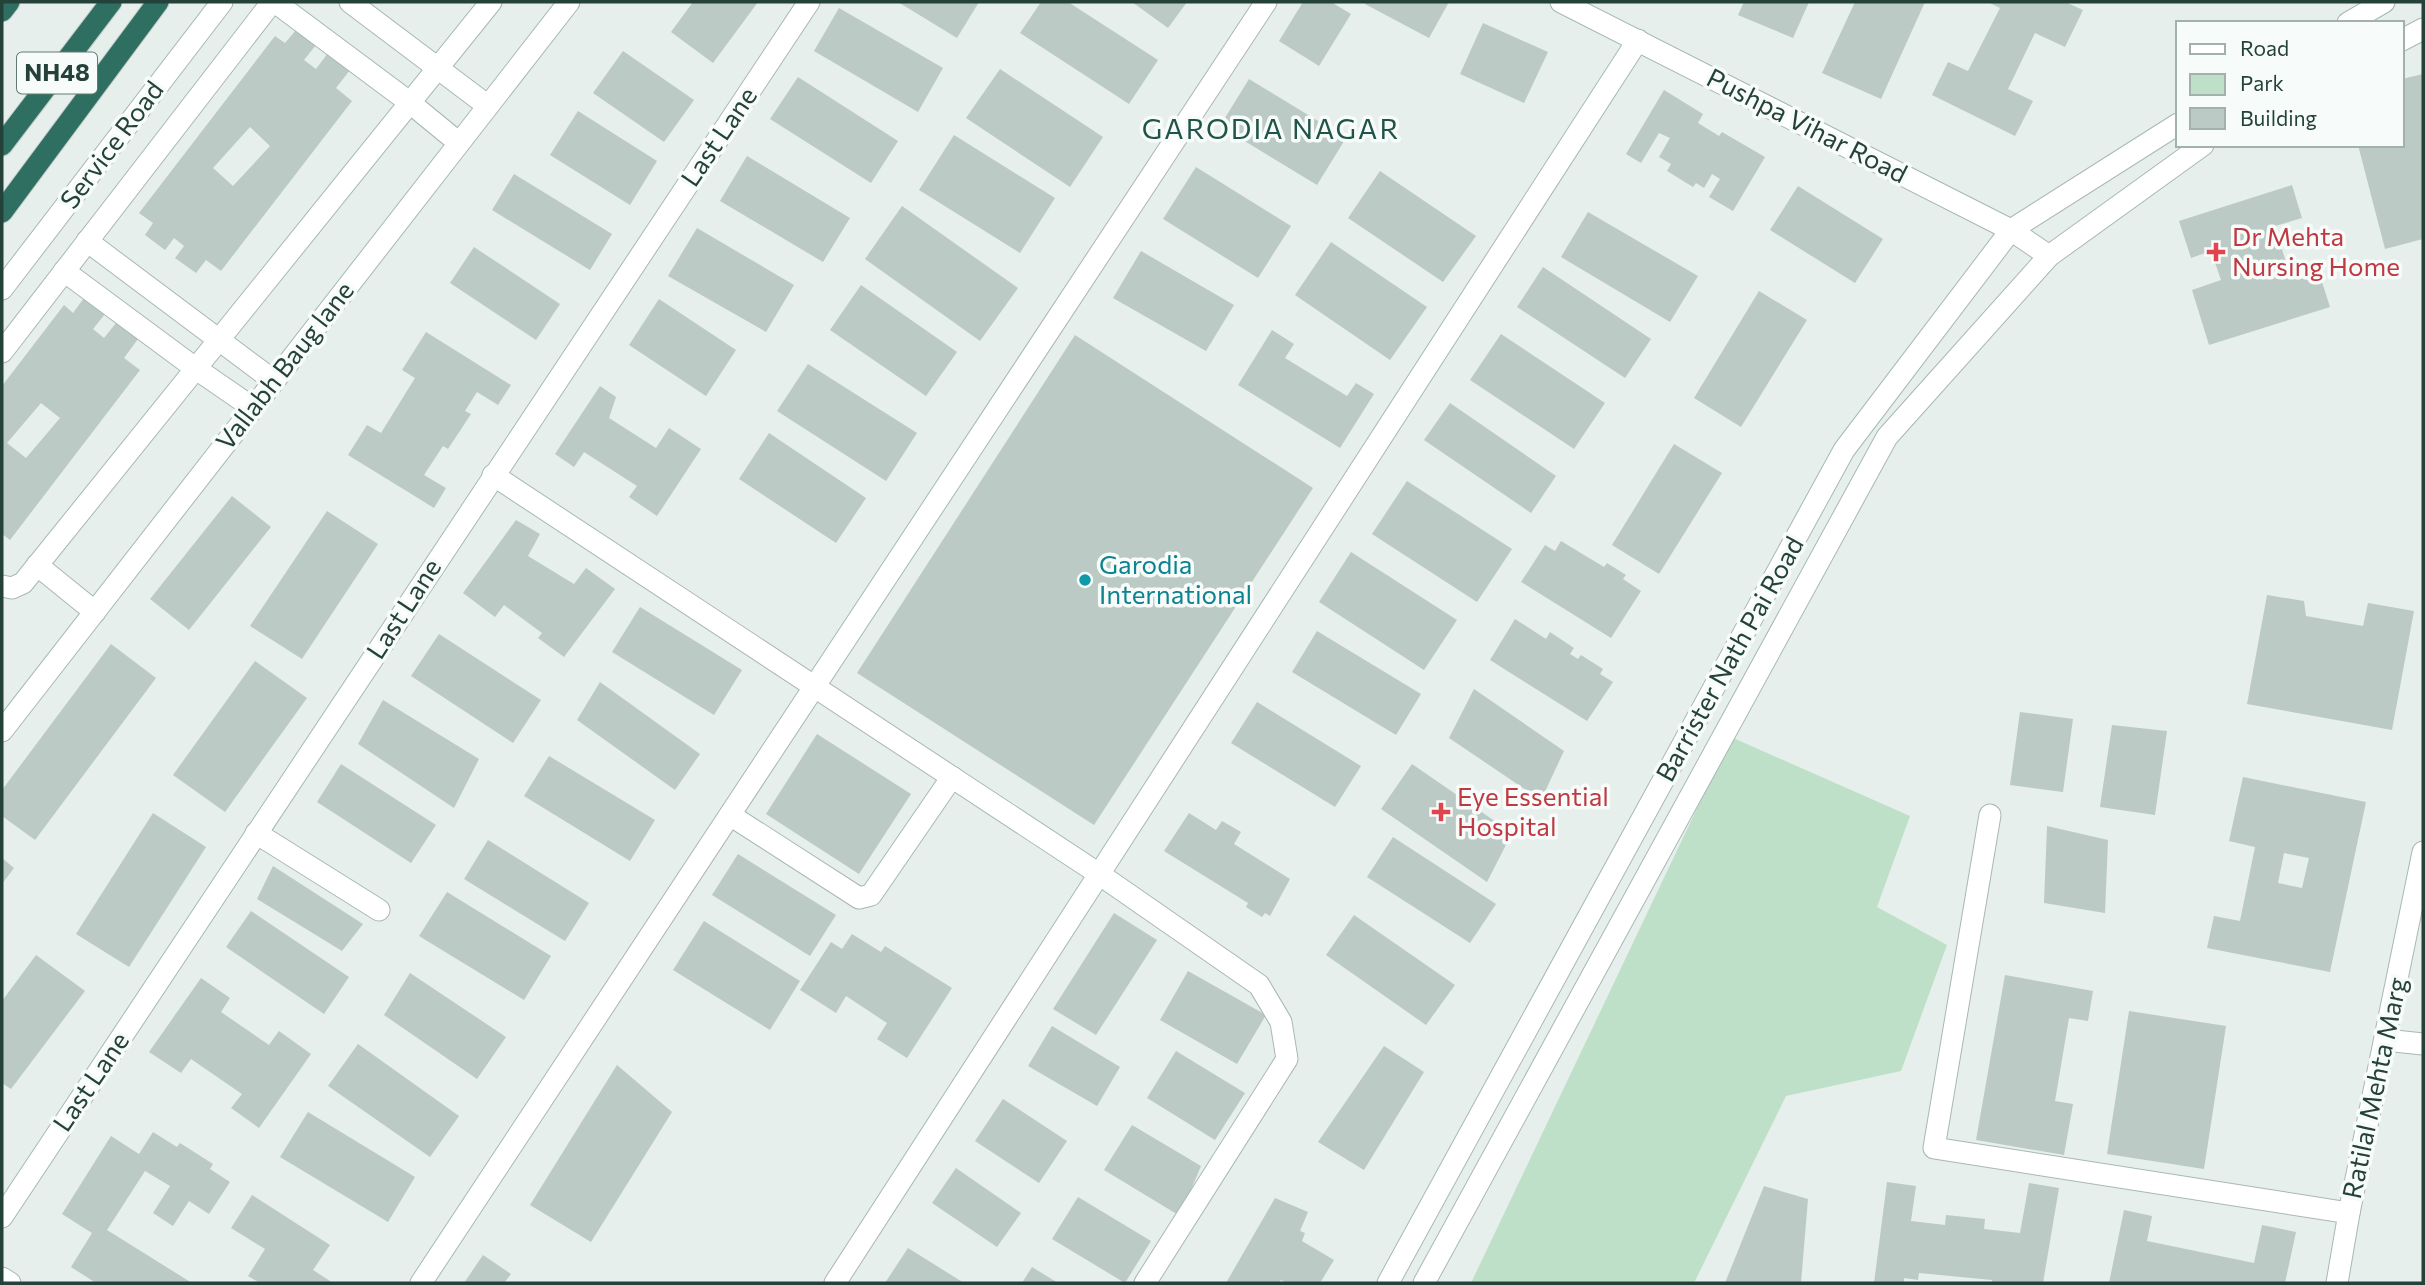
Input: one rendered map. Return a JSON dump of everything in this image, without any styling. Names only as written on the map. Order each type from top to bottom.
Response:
[{"type":"highway","points":[[2,11],[9,2]]},
{"type":"highway","name":"NH48","points":[[2,145],[111,2]]},
{"type":"highway","points":[[2,212],[158,2]]},
{"type":"street","name":"Service Road","points":[[2,289],[222,2]]},
{"type":"street","points":[[2,352],[274,2],[409,102],[459,143]]},
{"type":"street","points":[[350,2],[488,106]]},
{"type":"street","points":[[2,586],[12,588],[23,583],[436,68],[492,2]]},
{"type":"street","name":"Vallabh Baug lane","points":[[2,731],[569,2]]},
{"type":"street","name":"Last Lane","points":[[2,1217],[809,2]]},
{"type":"street","points":[[421,1283],[1266,2]]},
{"type":"street","name":"Pushpa Vihar Road","points":[[1561,2],[2011,230],[2049,256]]},
{"type":"street","points":[[2351,21],[2384,2]]},
{"type":"street","points":[[2404,39],[2423,29]]},
{"type":"street","points":[[835,1283],[1638,40]]},
{"type":"street","name":"Barrister Nath Pai Road","points":[[1388,1283],[1844,450],[2011,230],[2176,125]]},
{"type":"street","points":[[1424,1283],[1887,437],[2049,256],[2200,147]]},
{"type":"street","points":[[88,241],[274,381]]},
{"type":"street","points":[[64,271],[253,408]]},
{"type":"street","points":[[493,475],[1099,874],[1259,985],[1282,1022],[1287,1059],[1145,1283]]},
{"type":"street","points":[[37,565],[95,611]]},
{"type":"street","points":[[730,815],[859,898],[865,898],[871,895],[952,777]]},
{"type":"street","points":[[1990,815],[1934,1148],[2348,1213]]},
{"type":"street","points":[[256,833],[379,910]]},
{"type":"street","name":"Ratilal Mehta Marg","points":[[2337,1283],[2348,1213],[2423,852]]},
{"type":"street","points":[[2385,1040],[2423,1044]]},
{"type":"street","points":[[2,1278],[10,1283]]},
{"type":"green space","points":[[1731,737],[1910,816],[1877,907],[1947,945],[1901,1071],[1786,1096],[1694,1283],[1471,1283]]},
{"type":"building","points":[[693,2],[758,2],[713,63],[671,32]]},
{"type":"building","points":[[898,2],[979,2],[957,38]]},
{"type":"building","points":[[1041,2],[1068,2],[1158,60],[1129,104],[1020,33]]},
{"type":"building","points":[[1132,2],[1187,2],[1168,28]]},
{"type":"building","points":[[1303,2],[1331,2],[1351,14],[1319,66],[1279,41]]},
{"type":"building","points":[[1449,2],[1429,38],[1365,4]]},
{"type":"building","points":[[1744,2],[1809,2],[1793,38],[1738,15]]},
{"type":"building","points":[[1855,2],[1925,2],[1881,99],[1822,73]]},
{"type":"building","points":[[1988,2],[2065,2],[2083,10],[2065,47],[2035,33],[2008,89],[2033,101],[2015,136],[1932,95],[1948,62],[1968,71],[2000,8]]},
{"type":"building","points":[[839,8],[943,68],[918,112],[814,51]]},
{"type":"building","points":[[1483,23],[1548,52],[1524,103],[1460,74]]},
{"type":"building","points":[[296,30],[316,45],[304,60],[316,69],[328,53],[350,70],[336,88],[352,101],[221,271],[206,260],[196,273],[175,258],[184,246],[174,238],[165,250],[145,235],[153,223],[139,213],[275,36],[285,43]],"holes":[[[250,127],[270,146],[233,186],[213,168]]]},
{"type":"building","points":[[623,51],[694,100],[664,142],[593,93]]},
{"type":"building","points":[[1000,69],[1103,137],[1070,187],[966,118]]},
{"type":"building","points":[[2423,74],[2423,239],[2385,249],[2359,147],[2404,147],[2404,79]]},
{"type":"building","points":[[798,77],[898,141],[871,183],[770,119]]},
{"type":"building","points":[[1249,79],[1346,138],[1317,185],[1220,126]]},
{"type":"building","points":[[1664,90],[1703,114],[1698,123],[1719,136],[1722,132],[1765,157],[1733,211],[1709,197],[1720,179],[1712,174],[1704,188],[1696,183],[1693,187],[1667,171],[1671,164],[1659,157],[1670,138],[1659,133],[1641,163],[1626,154]]},
{"type":"building","points":[[578,111],[657,161],[630,205],[550,155]]},
{"type":"building","points":[[954,135],[1055,198],[1020,253],[919,190]]},
{"type":"building","points":[[747,156],[850,218],[823,262],[720,201]]},
{"type":"building","points":[[1196,167],[1291,226],[1258,278],[1163,219]]},
{"type":"building","points":[[1380,171],[1476,236],[1443,282],[1348,218]]},
{"type":"building","points":[[514,174],[612,234],[590,270],[492,210]]},
{"type":"building","points":[[2292,185],[2302,218],[2275,226],[2288,269],[2315,260],[2330,307],[2209,345],[2192,290],[2221,280],[2211,251],[2191,258],[2179,221]]},
{"type":"building","points":[[1798,186],[1883,239],[1855,283],[1770,230]]},
{"type":"building","points":[[902,206],[1018,288],[980,341],[865,259]]},
{"type":"building","points":[[1588,212],[1698,276],[1670,322],[1561,257]]},
{"type":"building","points":[[697,228],[794,285],[766,332],[668,276]]},
{"type":"building","points":[[1331,242],[1427,307],[1390,360],[1295,295]]},
{"type":"building","points":[[474,247],[560,304],[536,340],[450,283]]},
{"type":"building","points":[[1141,251],[1234,305],[1206,351],[1113,298]]},
{"type":"building","points":[[1543,267],[1651,339],[1625,378],[1517,307]]},
{"type":"building","points":[[861,285],[957,352],[926,396],[830,330]]},
{"type":"building","points":[[1759,291],[1807,320],[1741,427],[1694,398]]},
{"type":"building","points":[[84,298],[105,314],[93,329],[104,338],[116,323],[138,339],[124,358],[140,370],[10,540],[2,534],[2,386],[64,305],[73,313]],"holes":[[[41,403],[60,418],[26,458],[7,443]]]},
{"type":"building","points":[[659,299],[736,350],[706,396],[629,345]]},
{"type":"building","points":[[1272,330],[1294,344],[1285,358],[1347,396],[1356,383],[1374,394],[1340,448],[1238,385]]},
{"type":"building","points":[[426,332],[511,385],[498,405],[477,392],[465,411],[471,414],[448,449],[443,446],[424,475],[446,488],[434,508],[348,455],[367,425],[381,433],[415,378],[402,370]]},
{"type":"building","points":[[1501,334],[1605,403],[1574,449],[1470,380]]},
{"type":"building","name":"Garodia International","points":[[1075,335],[1313,488],[1094,825],[857,673]]},
{"type":"building","points":[[808,364],[917,433],[886,481],[777,411]]},
{"type":"building","points":[[600,386],[616,397],[609,418],[656,448],[669,428],[701,449],[657,516],[629,497],[637,486],[584,452],[574,467],[555,454]]},
{"type":"building","points":[[1450,403],[1556,476],[1531,513],[1424,440]]},
{"type":"building","points":[[769,433],[866,498],[836,543],[739,479]]},
{"type":"building","points":[[1674,444],[1722,473],[1659,574],[1612,545]]},
{"type":"building","points":[[1407,481],[1512,549],[1477,602],[1372,534]]},
{"type":"building","points":[[232,496],[271,527],[189,630],[150,599]]},
{"type":"building","points":[[327,511],[378,544],[302,659],[250,626]]},
{"type":"building","points":[[516,520],[540,534],[528,556],[574,584],[586,568],[615,589],[564,657],[538,638],[542,633],[504,605],[495,617],[463,593]]},
{"type":"building","points":[[1561,541],[1604,567],[1607,563],[1626,575],[1623,579],[1641,591],[1611,638],[1521,582],[1545,545],[1555,551]]},
{"type":"building","points":[[1351,552],[1457,620],[1424,670],[1319,602]]},
{"type":"building","points":[[2267,595],[2304,601],[2306,616],[2363,626],[2368,603],[2414,611],[2392,730],[2247,704]]},
{"type":"building","points":[[640,607],[742,670],[714,715],[612,652]]},
{"type":"building","points":[[1515,619],[1546,639],[1550,632],[1574,648],[1570,654],[1578,659],[1581,655],[1603,669],[1600,674],[1613,682],[1587,721],[1490,660]]},
{"type":"building","points":[[1317,631],[1421,694],[1396,735],[1292,672]]},
{"type":"building","points":[[439,634],[541,700],[513,743],[411,676]]},
{"type":"building","points":[[111,644],[156,678],[35,840],[2,816],[2,790]]},
{"type":"building","points":[[255,661],[307,698],[225,812],[173,775]]},
{"type":"building","points":[[600,682],[700,754],[675,790],[577,720]]},
{"type":"building","points":[[1474,689],[1564,751],[1541,800],[1449,738]]},
{"type":"building","points":[[383,700],[479,759],[454,808],[358,744]]},
{"type":"building","points":[[1257,702],[1361,766],[1335,807],[1231,743]]},
{"type":"building","points":[[2020,712],[2073,719],[2063,792],[2010,785]]},
{"type":"building","points":[[2112,725],[2167,731],[2155,815],[2100,807]]},
{"type":"building","points":[[817,734],[911,794],[859,874],[766,814]]},
{"type":"building","points":[[549,756],[655,820],[630,861],[524,796]]},
{"type":"building","points":[[341,764],[436,825],[411,863],[317,802]]},
{"type":"building","points":[[1412,764],[1512,833],[1487,882],[1381,809]]},
{"type":"building","points":[[2243,777],[2366,802],[2330,972],[2207,948],[2214,916],[2240,921],[2255,847],[2229,841]],"holes":[[[2284,853],[2309,858],[2302,888],[2278,883]]]},
{"type":"building","points":[[153,813],[206,847],[129,967],[76,934]]},
{"type":"building","points":[[1189,813],[1216,830],[1222,821],[1241,832],[1234,844],[1290,879],[1270,916],[1265,913],[1262,917],[1246,907],[1248,903],[1164,851]]},
{"type":"building","points":[[2047,826],[2108,840],[2105,913],[2044,903]]},
{"type":"building","points":[[1393,837],[1496,904],[1470,943],[1367,877]]},
{"type":"building","points":[[488,840],[589,903],[565,941],[464,879]]},
{"type":"building","points":[[738,854],[836,915],[810,956],[712,895]]},
{"type":"building","points":[[2,858],[14,868],[2,884]]},
{"type":"building","points":[[273,866],[363,924],[342,951],[257,899]]},
{"type":"building","points":[[447,892],[551,956],[524,1000],[419,936]]},
{"type":"building","points":[[251,911],[349,977],[324,1014],[226,947]]},
{"type":"building","points":[[1114,913],[1157,940],[1096,1035],[1053,1009]]},
{"type":"building","points":[[1354,915],[1455,985],[1426,1025],[1326,955]]},
{"type":"building","points":[[704,921],[800,981],[770,1030],[673,970]]},
{"type":"building","points":[[852,934],[881,952],[885,946],[952,988],[907,1058],[877,1039],[887,1023],[846,996],[836,1013],[800,990],[831,942],[842,949]]},
{"type":"building","points":[[36,955],[85,991],[11,1089],[2,1083],[2,1001]]},
{"type":"building","points":[[1188,971],[1266,1015],[1237,1064],[1160,1020]]},
{"type":"building","points":[[410,973],[506,1037],[477,1079],[384,1015]]},
{"type":"building","points":[[2005,975],[2093,991],[2088,1021],[2069,1018],[2055,1101],[2073,1104],[2064,1155],[1976,1140]]},
{"type":"building","points":[[201,978],[230,998],[221,1012],[269,1045],[279,1031],[311,1054],[259,1128],[231,1108],[242,1094],[191,1059],[181,1073],[149,1052]]},
{"type":"building","points":[[2129,1011],[2226,1026],[2204,1169],[2107,1154]]},
{"type":"building","points":[[1052,1026],[1120,1067],[1097,1106],[1028,1066]]},
{"type":"building","points":[[358,1044],[459,1116],[430,1157],[328,1086]]},
{"type":"building","points":[[1384,1046],[1424,1072],[1364,1170],[1318,1142]]},
{"type":"building","points":[[1176,1051],[1245,1093],[1215,1140],[1147,1098]]},
{"type":"building","points":[[617,1065],[672,1112],[591,1242],[530,1205]]},
{"type":"building","points":[[1003,1099],[1067,1141],[1039,1183],[975,1141]]},
{"type":"building","points":[[308,1112],[415,1177],[388,1222],[280,1157]]},
{"type":"building","points":[[1132,1125],[1201,1166],[1180,1216],[1104,1170]]},
{"type":"building","points":[[153,1132],[177,1147],[180,1143],[213,1164],[210,1169],[230,1182],[209,1214],[189,1201],[173,1226],[153,1213],[170,1186],[145,1171],[107,1230],[192,1283],[96,1283],[71,1267],[92,1233],[62,1214],[111,1136],[139,1154]]},
{"type":"building","points":[[956,1168],[1021,1213],[997,1247],[932,1203]]},
{"type":"building","points":[[1887,1182],[1916,1186],[1911,1221],[1945,1225],[1946,1215],[1985,1219],[1984,1229],[2020,1233],[2029,1183],[2059,1188],[2043,1283],[1992,1283],[1992,1280],[1919,1273],[1918,1280],[1904,1278],[1904,1283],[1874,1283]]},
{"type":"building","points":[[1764,1186],[1808,1199],[1801,1283],[1725,1283]]},
{"type":"building","points":[[252,1195],[330,1245],[313,1270],[333,1283],[260,1283],[248,1276],[265,1249],[231,1228]]},
{"type":"building","points":[[1078,1197],[1151,1241],[1125,1283],[1052,1239]]},
{"type":"building","points":[[1275,1198],[1308,1212],[1300,1231],[1305,1233],[1302,1241],[1334,1260],[1320,1283],[1287,1283],[1281,1280],[1279,1283],[1226,1283]]},
{"type":"building","points":[[2124,1210],[2152,1216],[2147,1241],[2254,1263],[2262,1225],[2296,1232],[2285,1283],[2109,1283]]},
{"type":"building","points":[[908,1248],[964,1283],[885,1283]]},
{"type":"building","points":[[483,1255],[511,1274],[504,1283],[464,1283]]},
{"type":"building","points":[[1032,1267],[1058,1283],[1022,1283]]},
{"type":"place","name":"Dr Mehta Nursing Home","points":[[2216,252]]},
{"type":"place","name":"Garodia International","points":[[1085,580]]},
{"type":"place","name":"Eye Essential Hospital","points":[[1441,812]]},
{"type":"district","name":"GARODIA NAGAR","points":[[1271,129]]}]
